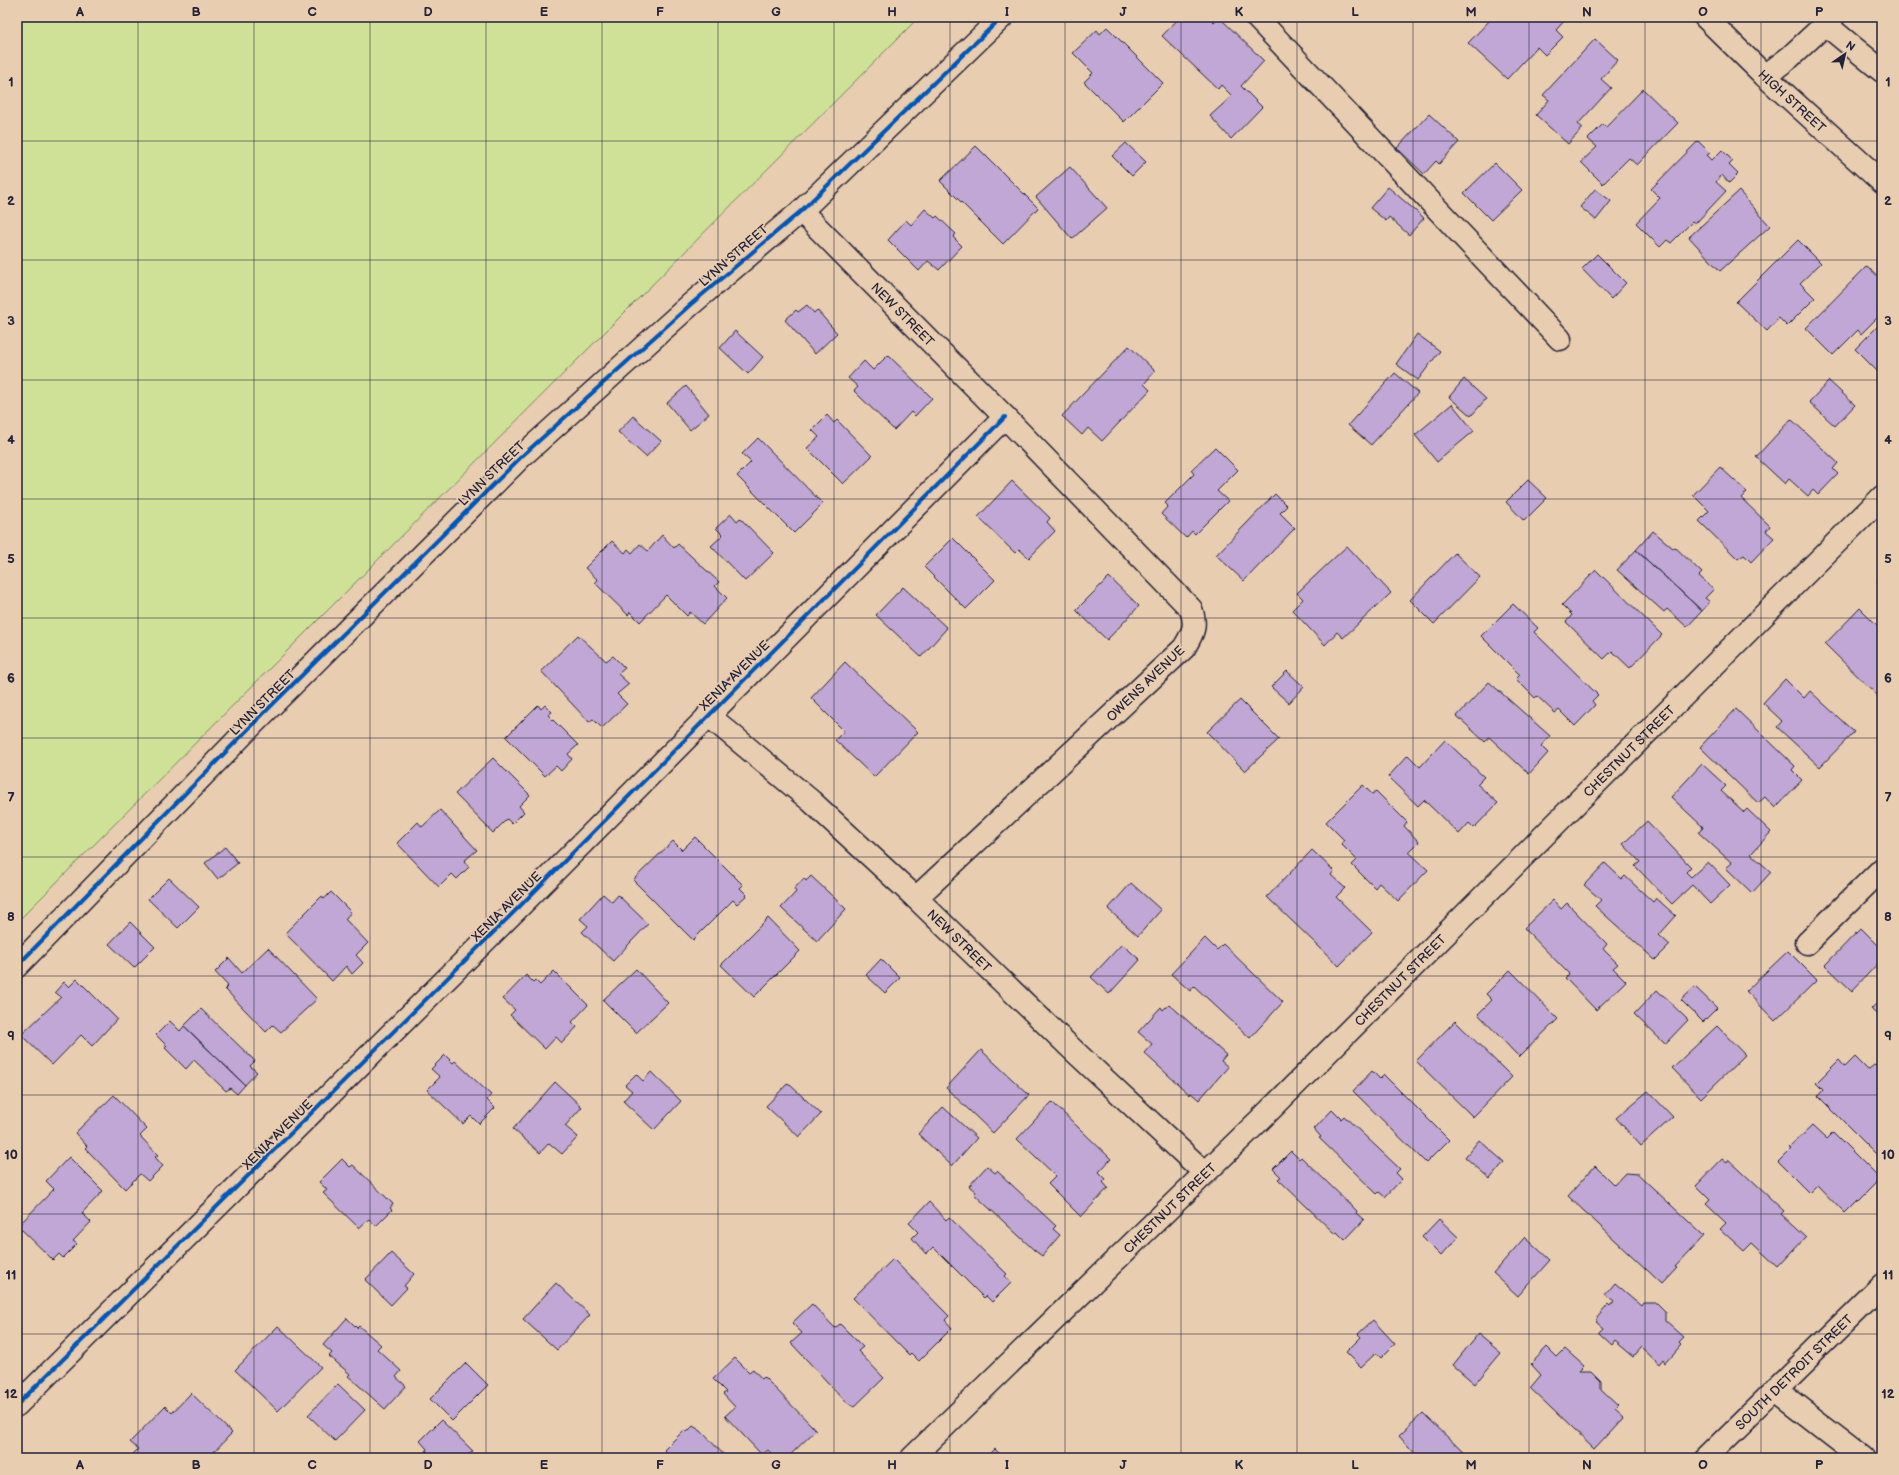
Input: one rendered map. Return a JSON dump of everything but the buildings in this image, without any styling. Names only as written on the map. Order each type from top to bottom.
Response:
[{"type":"street","name":"LYNN STREET","points":[[17,966],[256,721],[522,456],[690,305],[800,211],[1002,17]]},
{"type":"street","points":[[1256,17],[1560,339]]},
{"type":"street","name":"HIGH STREET","points":[[1705,17],[1765,76],[1882,182]]},
{"type":"street","points":[[1765,76],[1790,57],[1829,20],[1882,71]]},
{"type":"street","name":"NEW STREET","points":[[800,211],[1005,417]]},
{"type":"street","name":"XENIA AVENUE","points":[[17,1405],[510,916],[1005,417]]},
{"type":"street","name":"OWENS AVENUE","points":[[916,898],[1184,648],[1194,628],[1195,620],[1191,609],[1005,417]]},
{"type":"street","name":"CHESTNUT STREET","points":[[912,1458],[1268,1112],[1882,497]]},
{"type":"street","name":"NEW STREET","points":[[708,715],[811,801],[916,898],[1072,1049],[1205,1173]]},
{"type":"street","points":[[1807,943],[1882,868]]},
{"type":"street","name":"SOUTH DETROIT STREET","points":[[1706,1458],[1882,1285]]},
{"type":"street","points":[[1776,1390],[1864,1458]]},
{"type":"green space","points":[[17,17],[919,17],[21,918],[17,914]]},
{"type":"cycle path","points":[[17,966],[256,721],[522,456],[690,305],[801,211],[1002,17]]},
{"type":"cycle path","points":[[17,1405],[521,905],[1005,417]]}]
